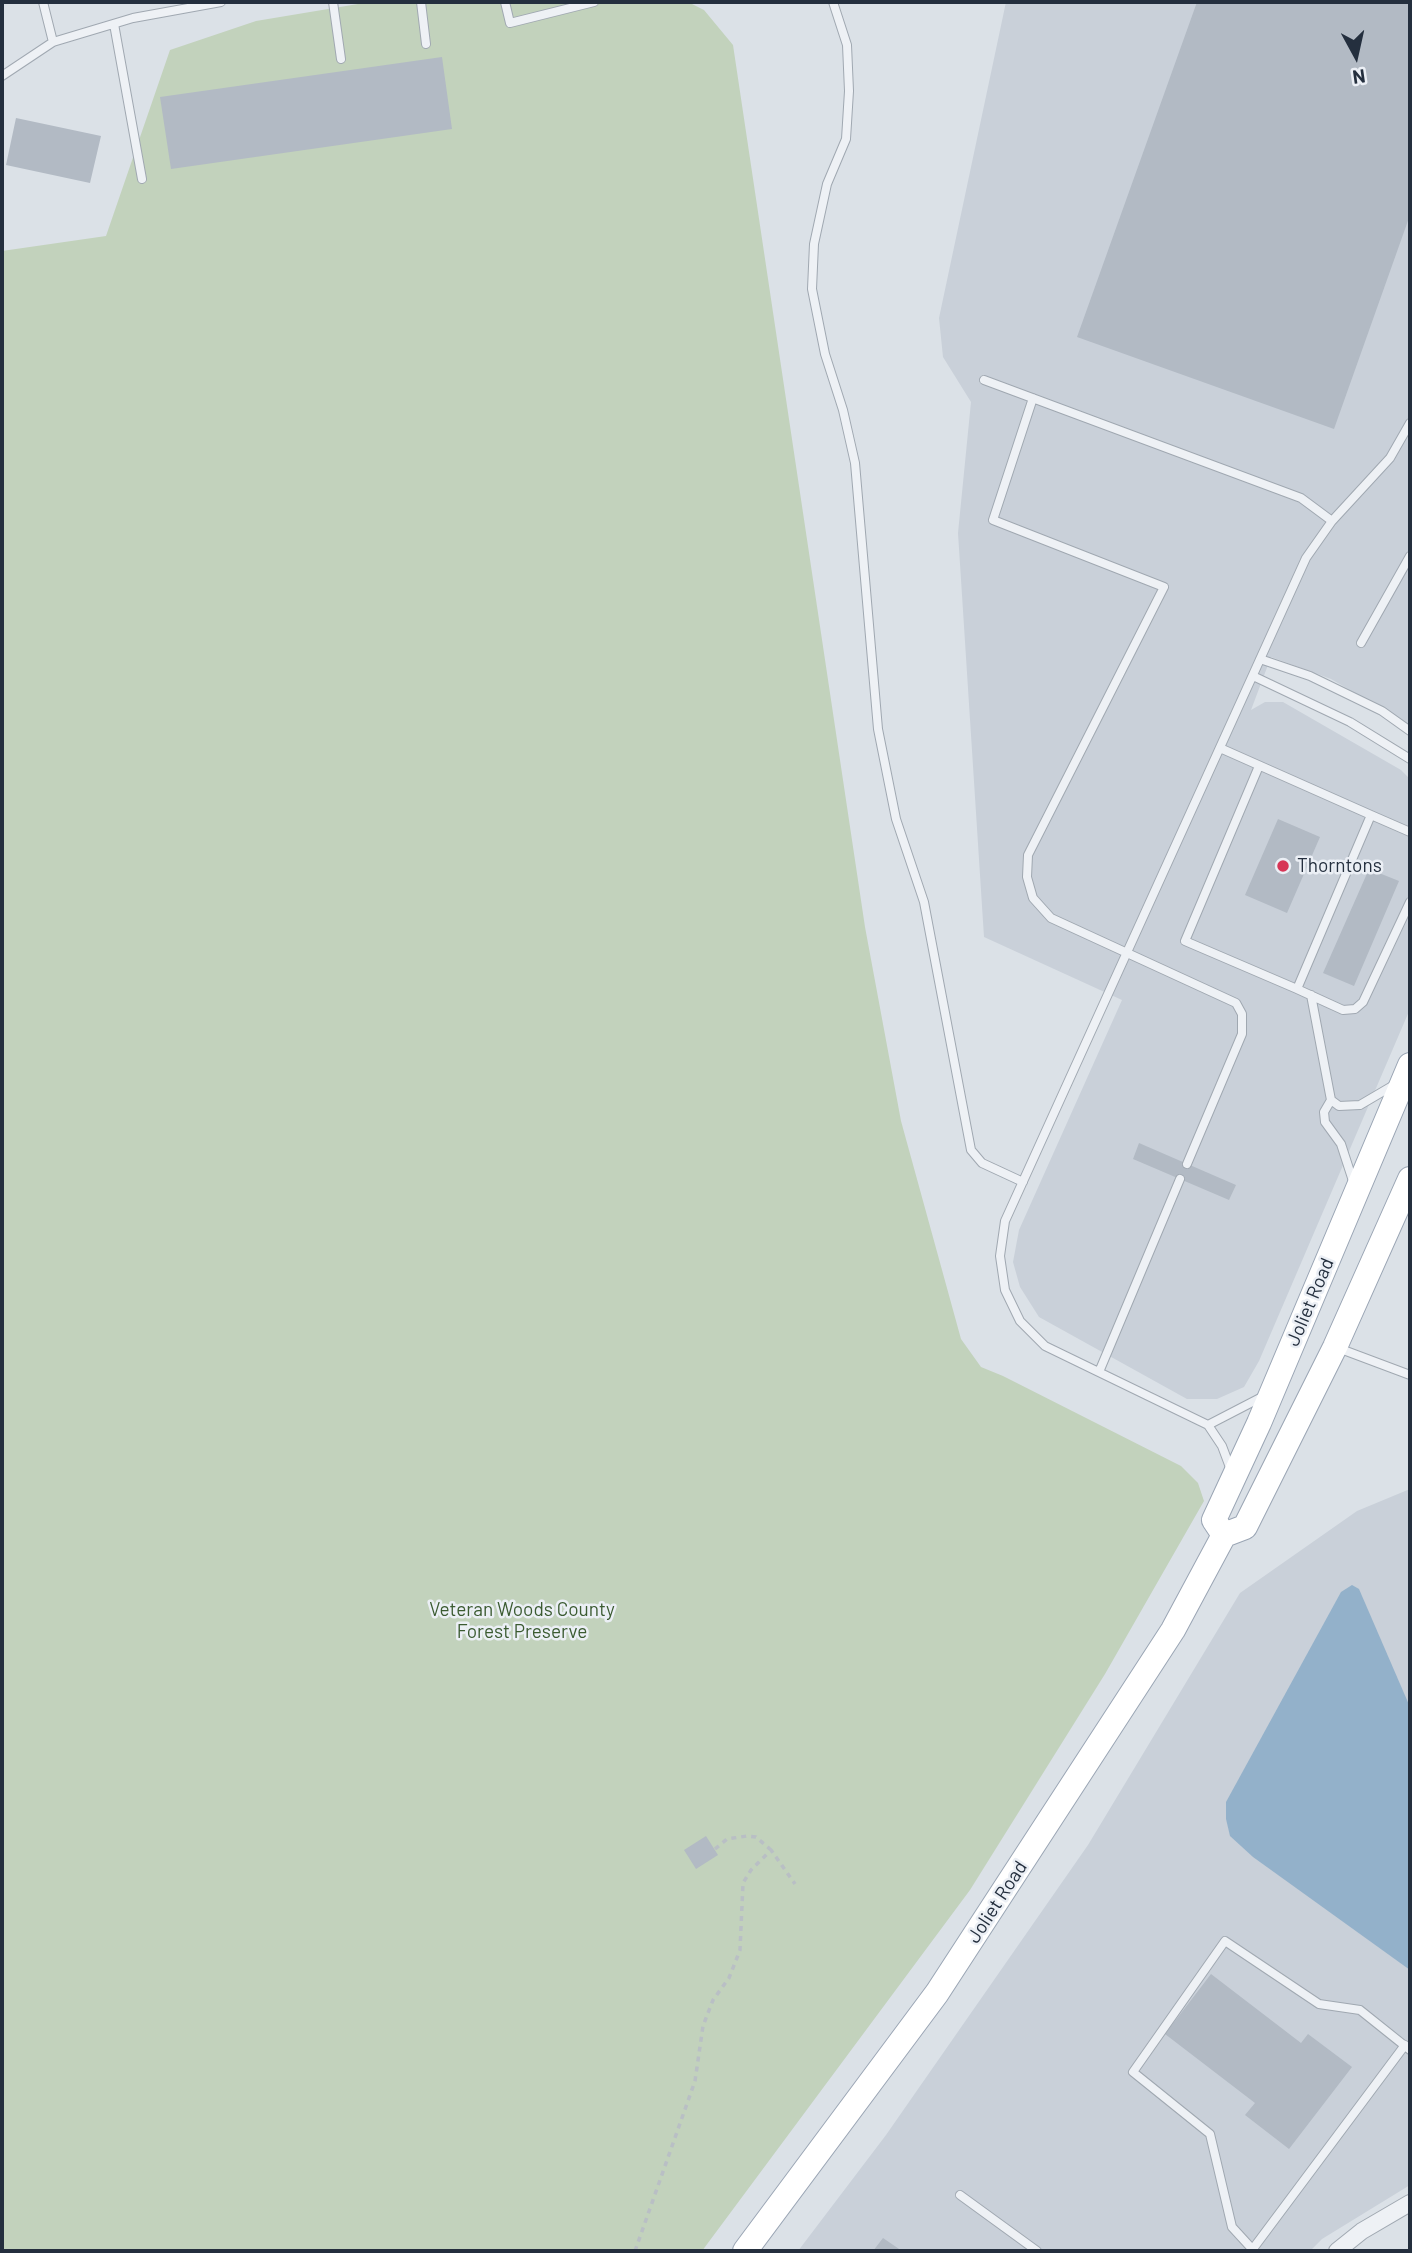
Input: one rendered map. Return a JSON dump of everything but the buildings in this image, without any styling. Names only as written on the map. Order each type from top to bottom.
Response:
[{"type":"main road","name":"Joliet Road","points":[[1224,1535],[1214,1520],[1273,1391],[1407,1072]]},
{"type":"main road","name":"Joliet Road","points":[[746,2251],[937,1993],[1173,1630],[1224,1535],[1245,1527],[1335,1347],[1410,1179]]},
{"type":"street","points":[[1337,2251],[1362,2231],[1410,2203]]},
{"type":"lane","points":[[43,2],[53,42]]},
{"type":"lane","points":[[2,76],[53,42],[133,18],[221,2]]},
{"type":"lane","points":[[333,2],[341,59]]},
{"type":"lane","points":[[421,2],[426,44]]},
{"type":"lane","points":[[505,2],[510,23],[594,2]]},
{"type":"lane","points":[[833,2],[846,45],[849,91],[846,139],[827,184],[814,244],[812,289],[825,354],[843,410],[855,463],[878,729],[896,819],[925,902],[971,1150],[982,1163],[1023,1182]]},
{"type":"lane","points":[[114,24],[142,179]]},
{"type":"lane","points":[[984,380],[1301,498],[1332,521]]},
{"type":"lane","points":[[1033,398],[993,520],[1164,587],[1028,855],[1027,877],[1033,898],[1051,918],[1236,1003],[1242,1014],[1242,1034],[1187,1164]]},
{"type":"lane","points":[[1234,1477],[1222,1446],[1208,1425],[1045,1346],[1020,1321],[1005,1290],[1000,1255],[1005,1221],[1306,558],[1332,521],[1390,458],[1410,423]]},
{"type":"lane","points":[[1361,643],[1410,556]]},
{"type":"lane","points":[[1261,659],[1310,676],[1370,705],[1410,731]]},
{"type":"lane","points":[[1252,676],[1350,722],[1410,759]]},
{"type":"lane","points":[[1220,748],[1410,832]]},
{"type":"lane","points":[[1259,766],[1185,941],[1343,1010],[1355,1009],[1363,1002],[1410,902]]},
{"type":"lane","points":[[1297,989],[1371,814]]},
{"type":"lane","points":[[1311,995],[1331,1100],[1324,1112],[1325,1122],[1341,1144],[1352,1175],[1355,1195]]},
{"type":"lane","points":[[1331,1100],[1339,1106],[1360,1105],[1407,1072]]},
{"type":"lane","points":[[1099,1372],[1180,1179]]},
{"type":"lane","points":[[1335,1347],[1410,1375]]},
{"type":"lane","points":[[1208,1425],[1273,1391]]},
{"type":"lane","points":[[1224,1941],[1319,2004],[1360,2010],[1407,2047],[1253,2250],[1232,2227],[1210,2134],[1133,2072],[1224,1941]]},
{"type":"lane","points":[[960,2195],[1037,2251]]},
{"type":"path","points":[[715,1849],[727,1839],[756,1837],[771,1850],[794,1884]]},
{"type":"path","points":[[635,2251],[695,2081],[704,2026],[713,2000],[729,1978],[740,1950],[743,1883],[751,1870],[771,1850]]},
{"type":"shaded area","points":[[1006,2],[1410,2],[1410,725],[1331,679],[1271,657],[1251,710],[1265,702],[1283,702],[1401,770],[1410,779],[1410,1009],[1259,1361],[1244,1387],[1217,1399],[1187,1399],[1039,1317],[1020,1287],[1013,1262],[1019,1230],[1122,1000],[984,937],[958,533],[971,402],[943,357],[939,318]]},
{"type":"shaded area","points":[[1410,1489],[1410,2185],[1322,2239],[1310,2251],[798,2251],[886,2135],[1088,1845],[1240,1593],[1357,1511]]},
{"type":"green space","name":"Veteran Woods County Forest Preserve","points":[[370,2],[688,2],[704,10],[733,45],[865,927],[901,1121],[961,1339],[981,1367],[1181,1466],[1198,1483],[1204,1501],[1105,1674],[970,1890],[702,2251],[2,2251],[2,251],[106,236],[170,50],[256,21]]},
{"type":"water","points":[[1352,1585],[1359,1589],[1410,1707],[1410,1970],[1253,1857],[1230,1836],[1226,1819],[1226,1802],[1341,1592]]},
{"type":"place","name":"Thorntons","points":[[1283,866]]}]
